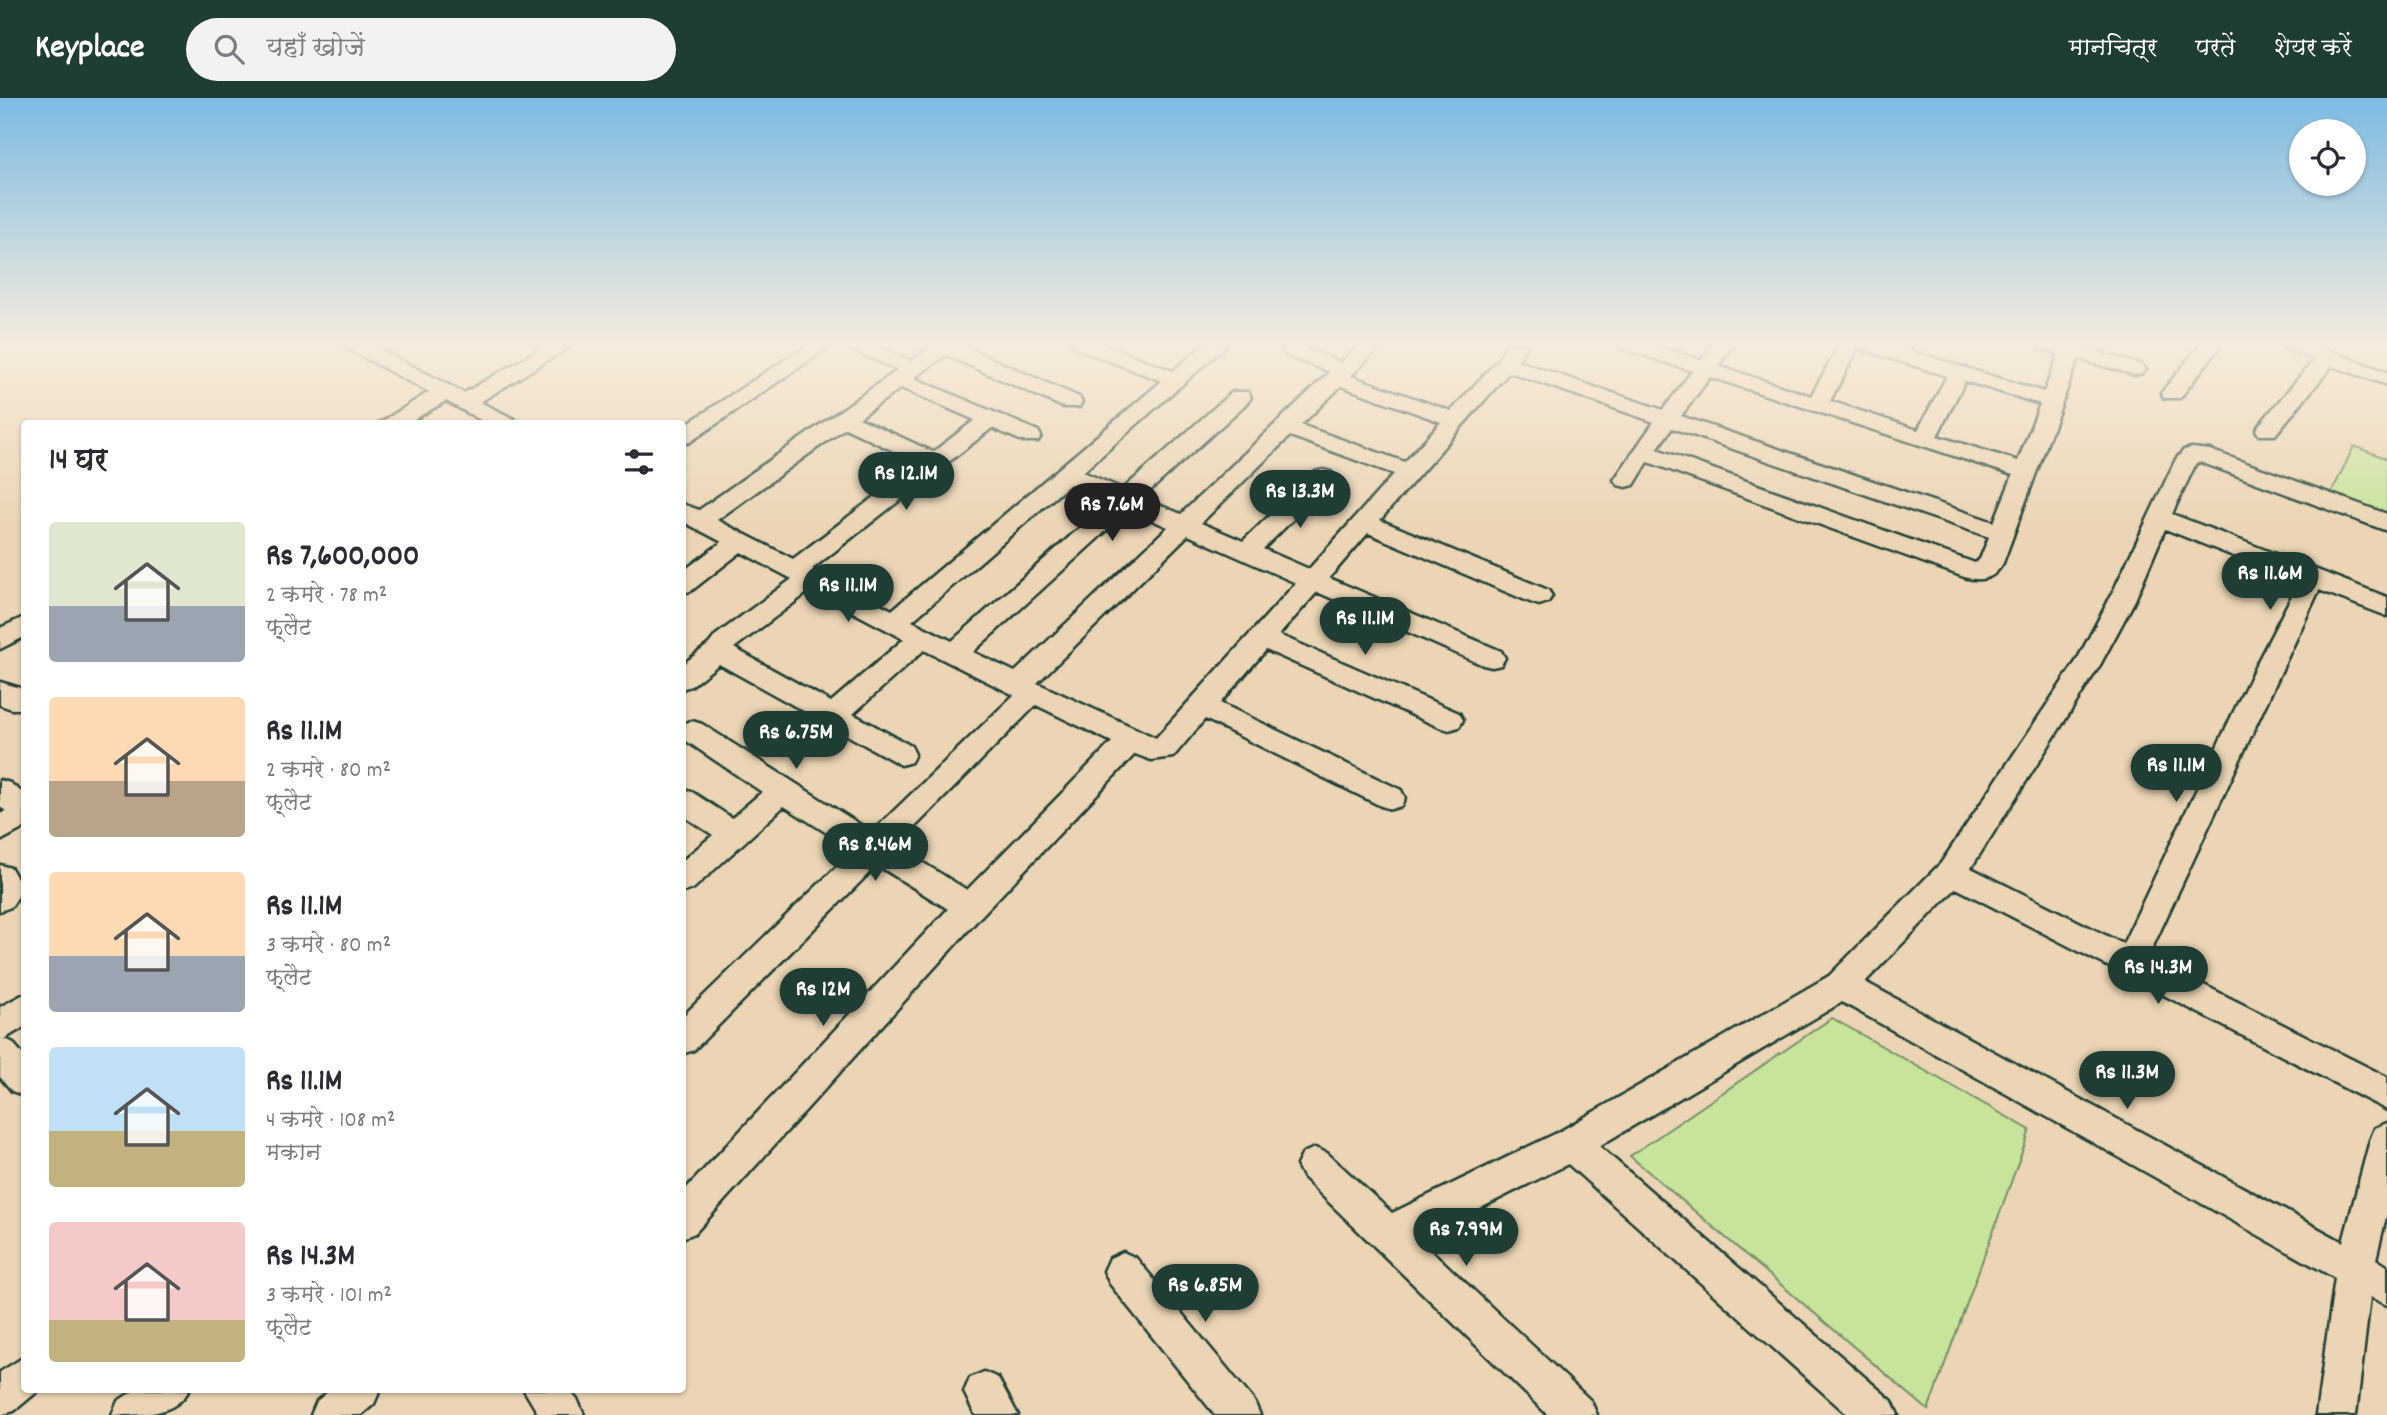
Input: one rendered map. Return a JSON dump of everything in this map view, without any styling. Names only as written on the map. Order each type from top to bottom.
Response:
[{"type":"street","points":[[399,420],[434,405]]},
{"type":"street","points":[[470,405],[496,420]]},
{"type":"street","points":[[686,434],[730,405]]},
{"type":"street","points":[[862,405],[692,515],[954,654],[1156,751],[1163,749],[1202,706],[1468,405]]},
{"type":"street","points":[[965,405],[1030,436]]},
{"type":"street","points":[[895,622],[1147,405]]},
{"type":"street","points":[[954,654],[1231,405]]},
{"type":"street","points":[[686,1035],[874,849],[1025,689],[1186,525],[1309,405]]},
{"type":"street","points":[[1419,405],[1456,420]]},
{"type":"street","points":[[1636,405],[2002,533]]},
{"type":"street","points":[[1626,480],[1643,452],[1679,405]]},
{"type":"street","points":[[1826,405],[2025,471]]},
{"type":"street","points":[[1925,438],[1942,405]]},
{"type":"street","points":[[1643,452],[1973,571],[1983,571],[1987,568],[2002,533],[2050,405]]},
{"type":"street","points":[[2267,430],[2291,405]]},
{"type":"street","points":[[843,419],[935,461]]},
{"type":"street","points":[[686,676],[935,461],[990,419]]},
{"type":"street","points":[[1287,427],[1411,472]]},
{"type":"street","points":[[1389,1234],[1571,1144],[1841,985],[1952,872],[2087,665],[2122,600],[2187,459],[2192,455],[2202,455],[2387,523]]},
{"type":"street","points":[[1067,474],[1492,658]]},
{"type":"street","points":[[1246,552],[1323,477]]},
{"type":"street","points":[[2158,517],[2387,607]]},
{"type":"street","points":[[1365,523],[1539,596]]},
{"type":"street","points":[[686,582],[740,541]]},
{"type":"street","points":[[2130,962],[2268,667],[2313,578]]},
{"type":"street","points":[[0,640],[21,628]]},
{"type":"street","points":[[834,715],[922,637]]},
{"type":"street","points":[[1262,638],[1449,720]]},
{"type":"street","points":[[718,651],[901,754]]},
{"type":"street","points":[[0,692],[12,699],[21,699]]},
{"type":"street","points":[[1202,706],[1391,798]]},
{"type":"street","points":[[692,731],[782,792],[970,907]]},
{"type":"street","points":[[686,1212],[970,907],[1131,740]]},
{"type":"street","points":[[0,790],[21,809]]},
{"type":"street","points":[[686,876],[782,792]]},
{"type":"street","points":[[686,803],[733,833]]},
{"type":"street","points":[[0,829],[21,814]]},
{"type":"street","points":[[1952,872],[2387,1094]]},
{"type":"street","points":[[0,877],[8,889],[0,898]]},
{"type":"street","points":[[1841,985],[2371,1277]]},
{"type":"street","points":[[0,1026],[21,1010]]},
{"type":"street","points":[[0,1053],[21,1077]]},
{"type":"street","points":[[2336,1415],[2371,1277],[2387,1139]]},
{"type":"street","points":[[1571,1144],[1878,1415]]},
{"type":"street","points":[[1315,1165],[1577,1415]]},
{"type":"street","points":[[1123,1271],[1240,1415]]},
{"type":"street","points":[[0,1397],[21,1380]]},
{"type":"street","points":[[132,1415],[165,1393]]},
{"type":"street","points":[[331,1415],[357,1393]]},
{"type":"street","points":[[546,1393],[564,1415]]},
{"type":"green space","points":[[2354,446],[2387,459],[2387,519],[2329,498]]},
{"type":"green space","points":[[1832,1018],[2030,1130],[1928,1410],[1630,1156]]}]
